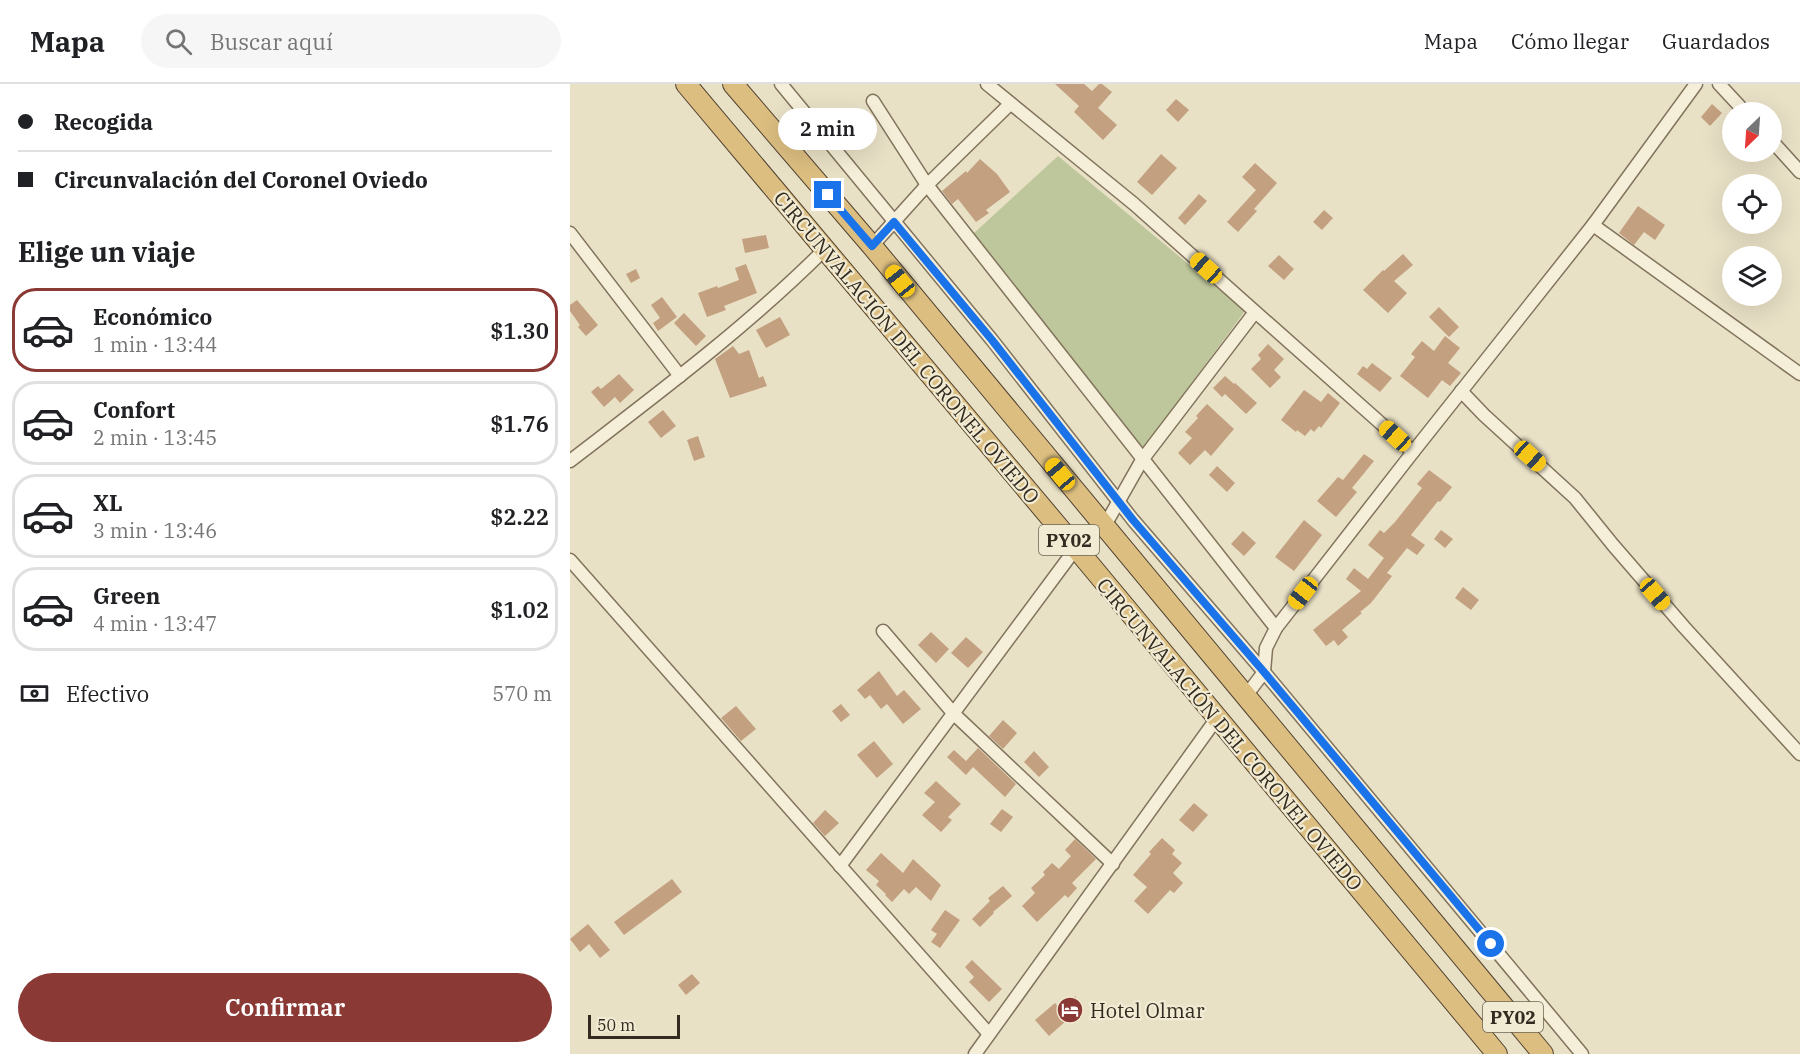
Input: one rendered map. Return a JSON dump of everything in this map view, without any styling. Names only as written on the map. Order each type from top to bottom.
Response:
[{"type":"highway","name":"CIRCUNVALACIÓN DEL CORONEL OVIEDO","points":[[686,84],[1497,1054]]},
{"type":"highway","name":"CIRCUNVALACIÓN DEL CORONEL OVIEDO","points":[[733,84],[872,246],[1543,1054]]},
{"type":"street","points":[[781,84],[992,340],[1133,520],[1264,672],[1582,1054]]},
{"type":"street","points":[[987,84],[1134,204],[1413,452]]},
{"type":"street","points":[[1245,697],[1264,672],[1266,648],[1276,628],[1593,225],[1696,84]]},
{"type":"street","points":[[1719,84],[1736,102]]},
{"type":"street","points":[[873,101],[927,185],[1276,628]]},
{"type":"street","points":[[872,246],[927,185],[1010,104]]},
{"type":"street","points":[[1782,152],[1800,172]]},
{"type":"street","points":[[1593,225],[1800,374]]},
{"type":"street","points":[[570,233],[680,376]]},
{"type":"street","points":[[570,461],[680,376],[793,281],[825,249]]},
{"type":"street","points":[[1104,526],[1142,460],[1255,312]]},
{"type":"street","points":[[1461,391],[1575,498],[1684,627],[1800,754]]},
{"type":"street","points":[[840,866],[1076,548]]},
{"type":"street","points":[[570,560],[989,1034]]},
{"type":"street","points":[[883,631],[954,714],[1113,864]]},
{"type":"street","points":[[975,1054],[1217,718]]},
{"type":"green space","points":[[1058,156],[1245,311],[1142,450],[973,234]]},
{"type":"building","points":[[1055,84],[1084,84],[1092,91],[1102,84],[1112,92],[1098,108],[1117,125],[1103,140],[1074,112],[1079,106]]},
{"type":"building","points":[[1176,99],[1189,110],[1178,122],[1166,110]]},
{"type":"building","points":[[1712,104],[1722,113],[1710,126],[1701,117]]},
{"type":"building","points":[[1161,154],[1177,168],[1152,195],[1137,182]]},
{"type":"building","points":[[980,159],[997,174],[1010,192],[986,210],[989,213],[976,222],[958,199],[952,204],[942,191],[966,171],[967,173]]},
{"type":"building","points":[[1255,163],[1277,183],[1254,209],[1257,211],[1238,232],[1227,222],[1256,190],[1242,177]]},
{"type":"building","points":[[1199,194],[1207,201],[1185,225],[1178,218]]},
{"type":"building","points":[[1638,206],[1665,225],[1655,240],[1644,232],[1634,245],[1619,233]]},
{"type":"building","points":[[1324,210],[1333,218],[1322,230],[1313,222]]},
{"type":"building","points":[[766,235],[769,248],[745,253],[742,239]]},
{"type":"building","points":[[1403,254],[1413,265],[1394,281],[1407,293],[1388,313],[1363,290]]},
{"type":"building","points":[[1279,255],[1294,269],[1284,280],[1268,266]]},
{"type":"building","points":[[746,264],[757,293],[724,306],[726,310],[707,317],[698,293],[739,280],[735,268]]},
{"type":"building","points":[[636,269],[640,278],[631,283],[626,274]]},
{"type":"building","points":[[662,297],[677,317],[658,331],[653,323],[660,318],[651,305]]},
{"type":"building","points":[[577,300],[598,325],[586,336],[578,327],[580,325],[570,311],[570,305]]},
{"type":"building","points":[[1439,307],[1459,327],[1449,337],[1429,317]]},
{"type":"building","points":[[684,313],[706,336],[696,346],[674,323]]},
{"type":"building","points":[[780,317],[790,335],[766,348],[756,330]]},
{"type":"building","points":[[1445,336],[1460,348],[1448,363],[1461,373],[1450,386],[1442,380],[1428,398],[1400,376],[1415,357],[1411,354],[1422,341],[1434,351]]},
{"type":"building","points":[[1268,344],[1284,359],[1274,370],[1281,377],[1270,388],[1251,369],[1261,359],[1258,355]]},
{"type":"building","points":[[733,346],[739,354],[749,350],[759,378],[763,376],[767,386],[730,398],[715,359]]},
{"type":"building","points":[[1372,363],[1392,378],[1380,392],[1357,374],[1363,366],[1367,369]]},
{"type":"building","points":[[619,374],[634,390],[620,403],[615,397],[604,407],[591,392],[598,386],[601,389]]},
{"type":"building","points":[[1225,376],[1257,403],[1246,414],[1225,394],[1222,397],[1213,388]]},
{"type":"building","points":[[1304,390],[1321,402],[1328,393],[1340,403],[1321,428],[1319,426],[1314,432],[1311,429],[1305,436],[1281,420]]},
{"type":"building","points":[[1207,404],[1234,429],[1211,456],[1205,450],[1190,465],[1178,453],[1192,438],[1185,432]]},
{"type":"building","points":[[663,410],[676,426],[661,438],[648,422]]},
{"type":"building","points":[[698,436],[705,457],[694,461],[687,440]]},
{"type":"building","points":[[1364,454],[1374,461],[1352,488],[1357,492],[1336,517],[1317,501],[1338,477],[1343,480]]},
{"type":"building","points":[[1217,466],[1235,483],[1227,492],[1209,475]]},
{"type":"building","points":[[1429,470],[1452,487],[1411,535],[1425,545],[1417,555],[1407,548],[1387,573],[1392,576],[1371,603],[1342,630],[1348,637],[1338,646],[1334,640],[1326,646],[1313,630],[1361,591],[1346,579],[1354,568],[1368,579],[1384,558],[1368,545],[1380,530],[1384,533],[1395,522],[1422,488],[1417,484]]},
{"type":"building","points":[[1304,520],[1322,535],[1294,571],[1275,557]]},
{"type":"building","points":[[1441,530],[1453,539],[1445,548],[1434,539]]},
{"type":"building","points":[[1243,531],[1256,543],[1244,556],[1231,544]]},
{"type":"building","points":[[1463,587],[1479,600],[1471,610],[1455,598]]},
{"type":"building","points":[[931,632],[949,649],[936,663],[918,645]]},
{"type":"building","points":[[966,637],[983,652],[968,668],[951,653]]},
{"type":"building","points":[[879,671],[897,696],[904,690],[921,709],[903,724],[887,704],[881,709],[870,695],[865,699],[857,690]]},
{"type":"building","points":[[841,704],[850,715],[841,722],[832,711]]},
{"type":"building","points":[[736,706],[756,729],[741,741],[721,718]]},
{"type":"building","points":[[1003,720],[1017,733],[1003,749],[989,736]]},
{"type":"building","points":[[874,741],[893,764],[877,778],[857,755]]},
{"type":"building","points":[[978,748],[1016,784],[1005,797],[973,767],[966,775],[947,757],[954,750],[966,761]]},
{"type":"building","points":[[1034,751],[1049,767],[1039,777],[1024,762]]},
{"type":"building","points":[[936,781],[961,804],[948,817],[952,820],[941,832],[922,815],[935,802],[924,793]]},
{"type":"building","points":[[1194,803],[1208,815],[1193,832],[1179,820]]},
{"type":"building","points":[[1002,809],[1013,817],[1001,832],[990,824]]},
{"type":"building","points":[[825,810],[839,823],[825,836],[813,823]]},
{"type":"building","points":[[1162,838],[1175,850],[1172,854],[1182,863],[1173,873],[1183,883],[1174,893],[1170,890],[1148,914],[1134,901],[1147,887],[1133,875]]},
{"type":"building","points":[[1075,839],[1096,859],[1072,883],[1077,888],[1068,898],[1065,895],[1037,922],[1022,906],[1035,893],[1031,888],[1045,875],[1043,872],[1052,863],[1059,869],[1071,856],[1065,850]]},
{"type":"building","points":[[881,853],[903,873],[913,859],[941,885],[931,901],[916,887],[909,894],[904,889],[892,902],[876,885],[879,881],[866,870]]},
{"type":"building","points":[[672,879],[682,892],[624,935],[614,922]]},
{"type":"building","points":[[1003,886],[1012,896],[980,927],[972,919],[990,901],[988,898]]},
{"type":"building","points":[[945,910],[960,920],[940,948],[931,942],[937,934],[931,930]]},
{"type":"building","points":[[588,924],[610,950],[600,958],[589,944],[580,952],[570,939]]},
{"type":"building","points":[[972,960],[1002,989],[989,1002],[969,982],[974,977],[965,967]]},
{"type":"building","points":[[692,974],[700,983],[686,995],[678,985]]},
{"type":"building","points":[[1075,996],[1083,1006],[1049,1036],[1035,1020],[1055,1003],[1060,1009]]},
{"type":"place","name":"Hotel Olmar","points":[[1070,1010]]},
{"type":"route","points":[[828,195],[872,246],[894,222],[992,340],[1133,520],[1264,672],[1491,944]]}]
